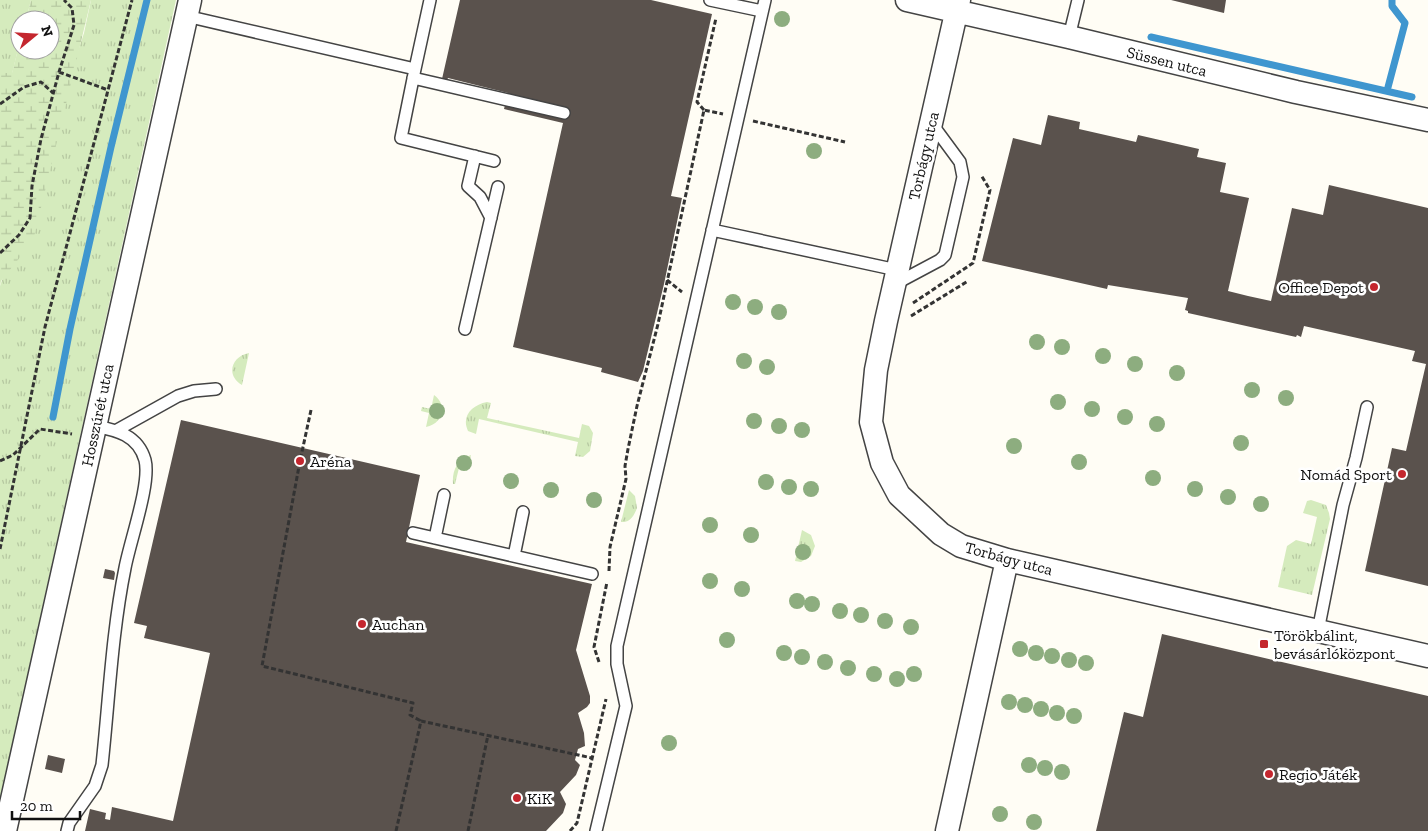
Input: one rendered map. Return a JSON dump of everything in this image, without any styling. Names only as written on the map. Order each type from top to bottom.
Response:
[{"type":"street","name":"Süssen utca","points":[[907,0],[958,6],[1069,36],[1296,92],[1428,120]]},
{"type":"street","name":"Torbágy utca","points":[[958,6],[895,277],[876,370],[872,422],[882,463],[899,494],[941,534],[961,546],[1007,560],[1428,656]]},
{"type":"street","name":"Hosszúrét utca","points":[[5,831],[188,8]]},
{"type":"street","points":[[947,831],[1007,560]]},
{"type":"lane","points":[[430,0],[401,138],[494,161]]},
{"type":"lane","points":[[1069,36],[1078,0]]},
{"type":"lane","points":[[596,831],[626,706],[617,664],[617,646],[763,6],[715,1]]},
{"type":"lane","points":[[188,8],[414,73],[564,112]]},
{"type":"lane","points":[[712,230],[895,277],[940,260],[947,249],[963,177],[960,162],[931,122]]},
{"type":"lane","points":[[475,156],[468,186],[480,197],[491,218]]},
{"type":"lane","points":[[465,328],[498,187]]},
{"type":"lane","points":[[117,430],[178,396],[194,391],[216,389]]},
{"type":"lane","points":[[1318,631],[1344,505],[1367,407]]},
{"type":"lane","points":[[67,831],[69,824],[95,786],[102,765],[118,610],[125,568],[147,469],[138,446],[129,436],[117,430],[94,426]]},
{"type":"lane","points":[[435,538],[444,494]]},
{"type":"lane","points":[[514,556],[523,512]]},
{"type":"lane","points":[[413,533],[592,574]]},
{"type":"path","points":[[0,253],[19,235],[30,218],[32,186],[41,139],[74,25],[72,8],[64,0]]},
{"type":"path","points":[[0,549],[11,487],[45,327],[132,0]]},
{"type":"path","points":[[715,1],[698,102],[704,110],[845,142]]},
{"type":"path","points":[[59,72],[108,90]]},
{"type":"path","points":[[0,104],[24,87],[41,82],[54,93]]},
{"type":"path","points":[[627,452],[658,324],[704,110]]},
{"type":"path","points":[[911,316],[968,282]]},
{"type":"path","points":[[311,410],[262,666],[413,704],[410,716],[420,720],[592,758]]},
{"type":"path","points":[[0,461],[13,455],[40,429],[54,431]]},
{"type":"path","points":[[396,831],[420,720]]},
{"type":"path","points":[[468,831],[488,735]]},
{"type":"green space","points":[[0,0],[31,0],[28,10],[10,10],[10,60],[15,60],[12,74],[0,73]]},
{"type":"green space","points":[[31,0],[91,0],[33,241],[1,281],[0,286],[0,73],[12,73],[15,60],[60,60],[60,10],[28,10]]},
{"type":"green space","points":[[91,0],[176,0],[0,800],[0,286],[84,33]]},
{"type":"green space","points":[[249,353],[242,385],[234,376],[233,366],[238,358]]},
{"type":"green space","points":[[434,395],[441,404],[442,414],[436,422],[426,427],[429,413],[421,411],[422,407],[431,409]]},
{"type":"green space","points":[[482,403],[491,403],[487,418],[579,438],[582,424],[589,426],[593,433],[590,451],[583,457],[575,456],[578,442],[479,419],[476,434],[468,431],[466,421],[469,412]]},
{"type":"green space","points":[[471,455],[467,471],[459,468],[455,484],[453,484],[456,466],[462,459]]},
{"type":"green space","points":[[629,490],[635,496],[637,508],[631,518],[621,522]]},
{"type":"green space","points":[[1311,500],[1326,505],[1330,519],[1312,595],[1278,587],[1287,546],[1296,540],[1311,544],[1317,517],[1303,513],[1307,501]]},
{"type":"green space","points":[[802,530],[811,535],[815,546],[811,556],[801,562],[795,561]]},
{"type":"building","points":[[460,0],[651,0],[712,14],[671,196],[682,198],[664,284],[643,371],[638,382],[601,372],[602,368],[513,347],[563,123],[504,109],[508,93],[448,78],[447,80],[442,79]]},
{"type":"building","points":[[1171,0],[1226,0],[1224,13]]},
{"type":"building","points":[[1048,115],[1080,122],[1079,129],[1136,142],[1138,135],[1199,149],[1197,157],[1226,163],[1220,192],[1249,198],[1228,291],[1248,296],[1271,301],[1292,208],[1323,215],[1329,185],[1428,208],[1428,586],[1365,571],[1392,448],[1406,451],[1426,364],[1412,361],[1415,351],[1304,326],[1301,337],[1297,335],[1296,337],[1188,313],[1185,310],[1188,298],[1108,285],[1107,289],[982,261],[1013,138],[1041,145]]},
{"type":"building","name":"Auchan","points":[[181,420],[420,475],[406,542],[592,584],[576,650],[590,696],[590,703],[578,713],[584,733],[585,746],[578,749],[575,760],[580,765],[576,775],[560,792],[566,804],[563,813],[546,831],[85,831],[90,809],[106,813],[105,819],[110,820],[112,807],[173,821],[210,653],[144,638],[147,626],[134,623]]},
{"type":"building","points":[[105,569],[114,571],[114,580],[103,578]]},
{"type":"building","name":"Regio Játék","points":[[1162,634],[1428,696],[1428,831],[1096,831],[1124,712],[1143,717]]},
{"type":"building","points":[[48,755],[65,759],[62,773],[45,769]]},
{"type":"waterway","points":[[53,417],[70,329],[111,147],[147,0]]},
{"type":"waterway","points":[[1387,91],[1405,23],[1392,6],[1392,0]]},
{"type":"waterway","points":[[1151,37],[1412,97]]},
{"type":"place","name":"Office Depot","points":[[1374,287]]},
{"type":"place","name":"Aréna","points":[[300,461]]},
{"type":"place","name":"Nomád Sport","points":[[1402,474]]},
{"type":"place","name":"Auchan","points":[[362,624]]},
{"type":"place","name":"Törökbálint, bevásárlóközpont","points":[[1264,644]]},
{"type":"place","name":"Regio Játék","points":[[1269,774]]},
{"type":"place","name":"KiK","points":[[517,798]]}]
